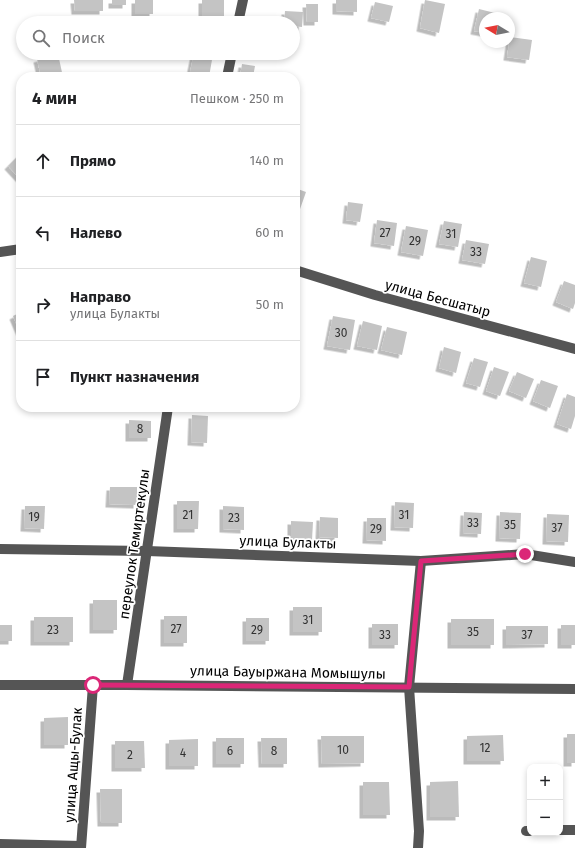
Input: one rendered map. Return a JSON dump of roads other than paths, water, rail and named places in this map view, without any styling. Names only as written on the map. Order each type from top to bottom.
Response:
[{"type":"street","points":[[240,16],[243,0]]},
{"type":"street","points":[[228,72],[231,60]]},
{"type":"street","points":[[0,252],[16,250]]},
{"type":"street","name":"улица Бесшатыр","points":[[300,272],[375,295],[575,349]]},
{"type":"street","name":"переулок Темиртекулы","points":[[127,684],[167,412]]},
{"type":"street","name":"улица Булакты","points":[[0,548],[147,551],[421,561],[525,554],[575,562]]},
{"type":"street","points":[[418,848],[419,831],[409,687],[421,561]]},
{"type":"street","name":"улица Бауыржана Момышулы","points":[[0,685],[127,684],[575,689]]},
{"type":"street","name":"улица Ащы-Булак","points":[[81,847],[93,685]]},
{"type":"street","points":[[563,830],[575,830]]},
{"type":"street","points":[[0,844],[81,847]]}]
